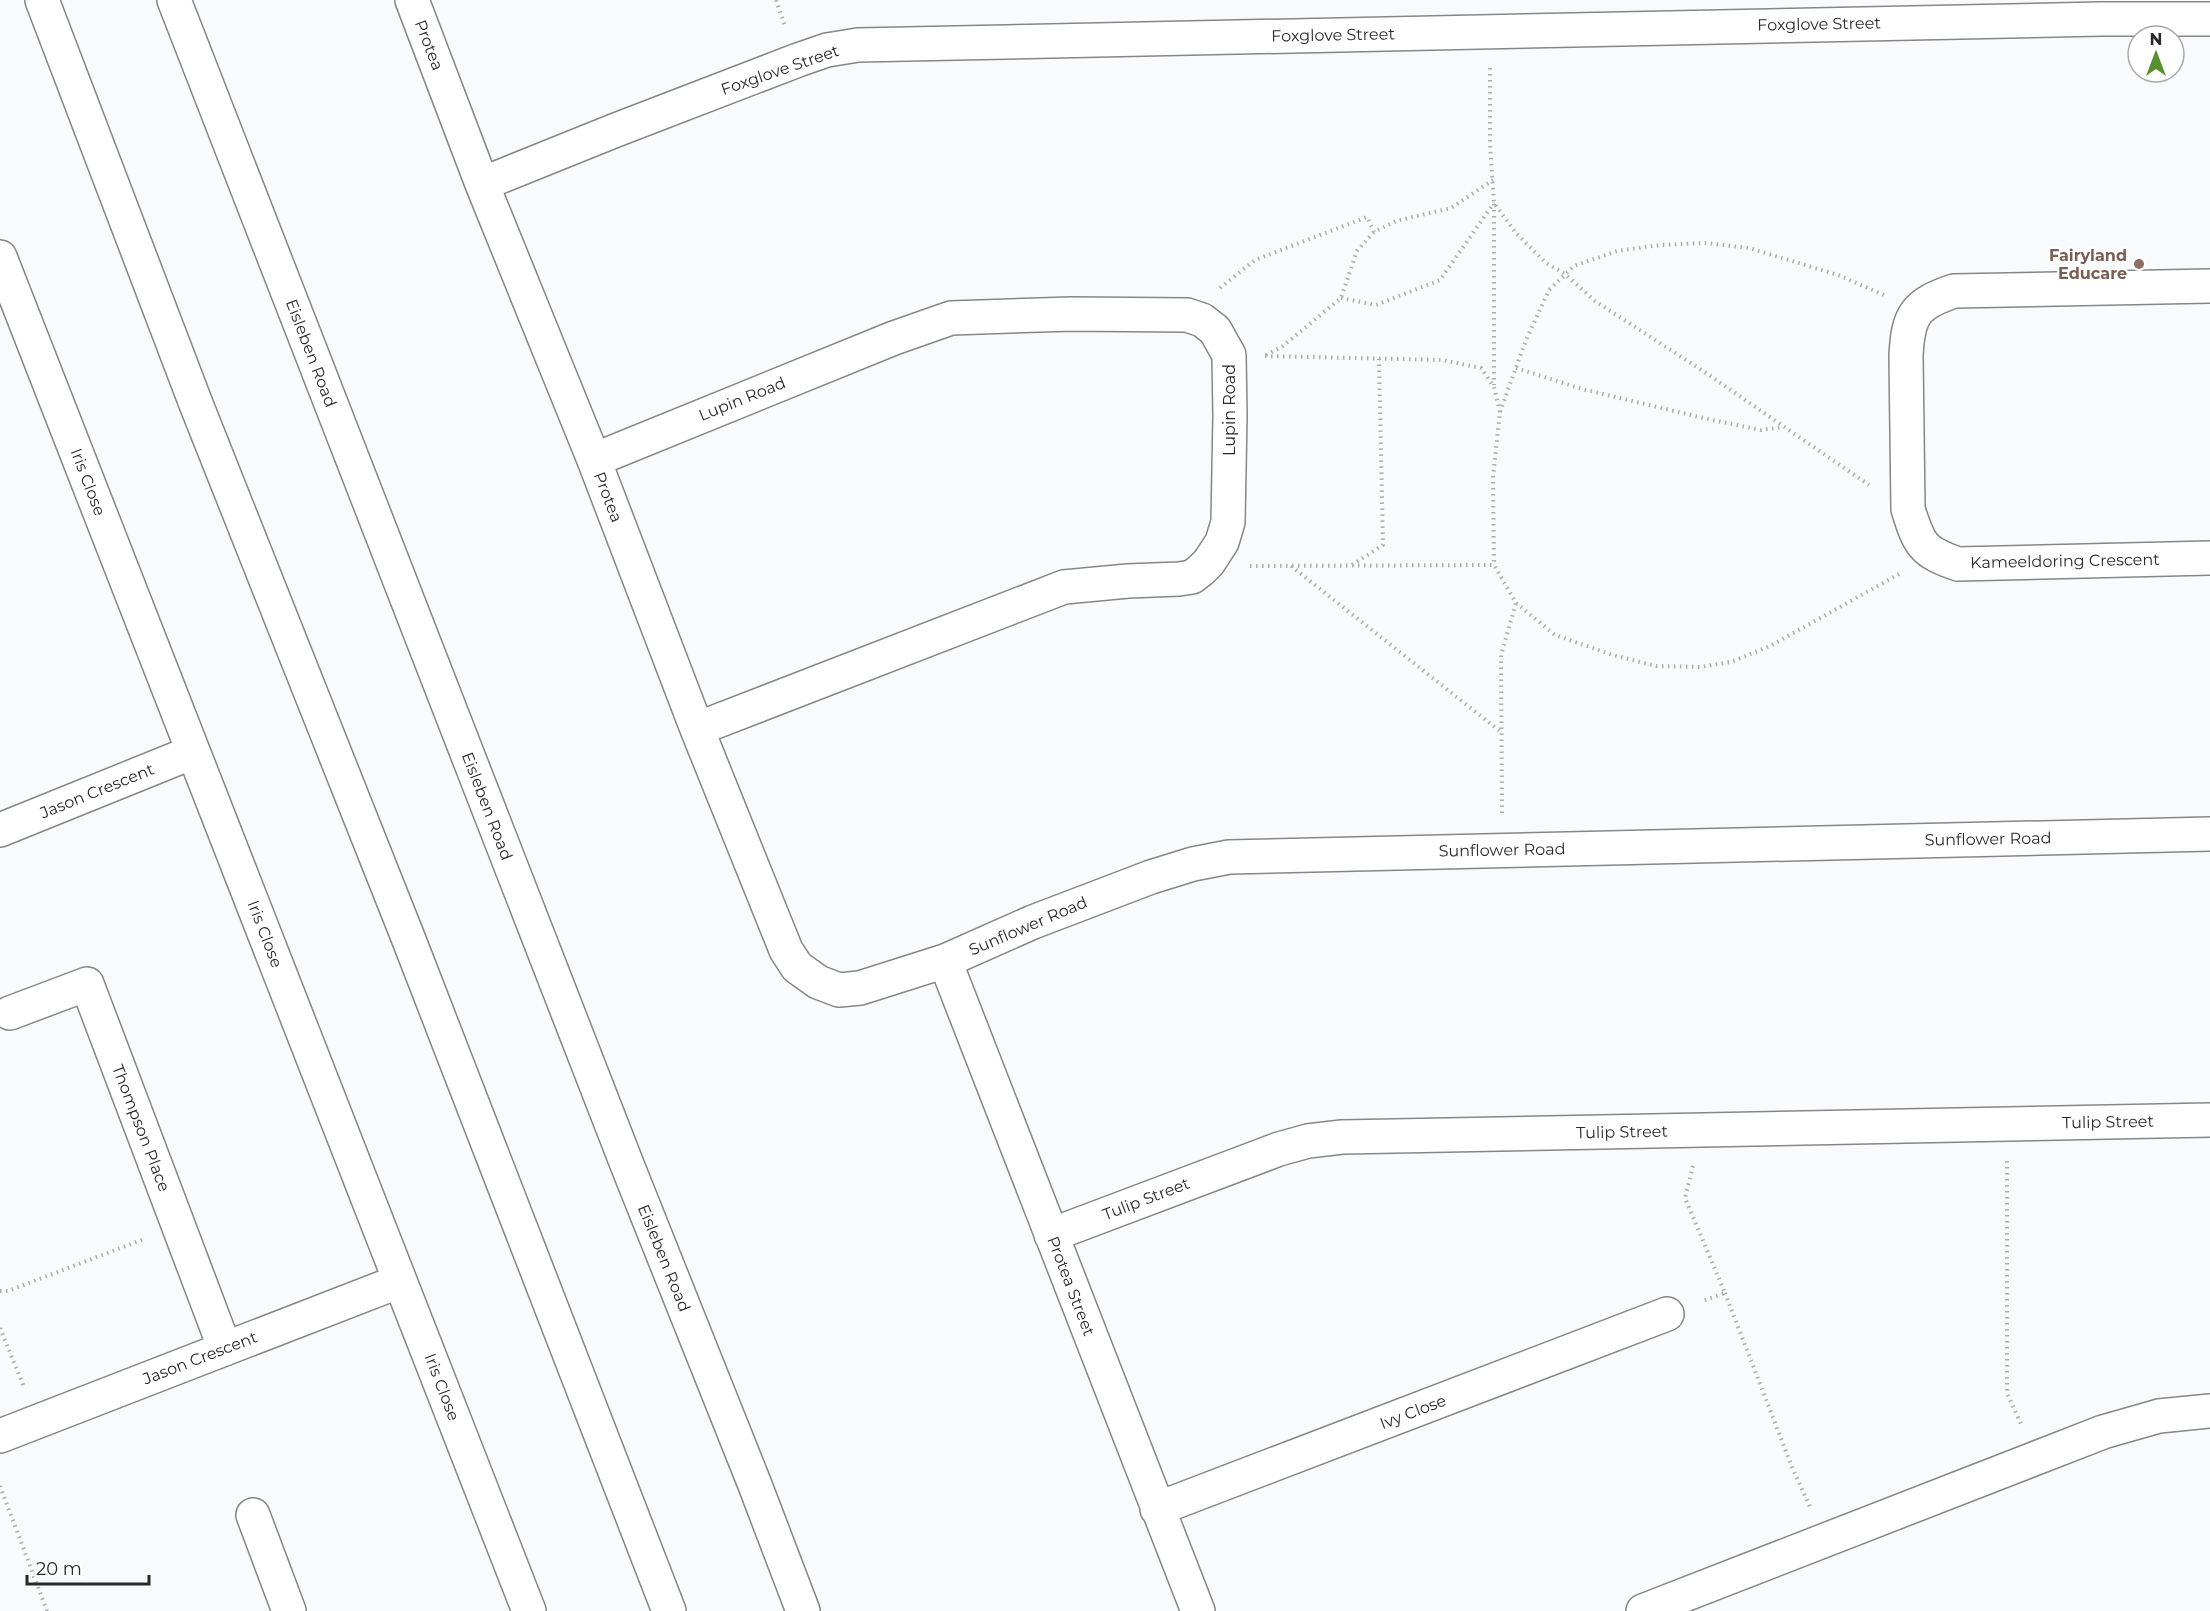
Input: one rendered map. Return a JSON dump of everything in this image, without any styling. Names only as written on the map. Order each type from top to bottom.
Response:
[{"type":"street","points":[[42,0],[196,404],[409,940],[669,1611]]},
{"type":"street","name":"Eisleben Road","points":[[174,0],[628,1167],[755,1485],[802,1611]]},
{"type":"street","name":"Protea","points":[[412,0],[482,184],[594,460],[697,729],[786,950],[797,967],[818,982]]},
{"type":"street","name":"Foxglove Street","points":[[482,184],[798,60],[827,50],[848,46],[2089,19],[2210,19]]},
{"type":"street","name":"Iris Close","points":[[0,257],[529,1611]]},
{"type":"street","points":[[1923,547],[1908,509],[1907,336],[1912,320],[1920,307],[1932,298],[1954,291],[2210,286]]},
{"type":"street","name":"Lupin Road","points":[[594,460],[894,338],[951,318],[1071,314],[1187,315],[1202,320],[1215,330],[1229,355],[1228,522],[1222,542],[1209,562],[1192,577],[1064,587],[697,729]]},
{"type":"street","name":"Kameeldoring Crescent","points":[[1923,547],[1940,558],[1958,564],[2210,558]]},
{"type":"street","name":"Jason Crescent","points":[[2,825],[193,752]]},
{"type":"street","name":"Sunflower Road","points":[[818,982],[839,990],[860,988],[945,961],[1033,922],[1151,877],[1193,864],[1229,857],[2210,834]]},
{"type":"street","name":"Protea Street","points":[[945,961],[1198,1611]]},
{"type":"street","name":"Thompson Place","points":[[10,1013],[87,984],[225,1348]]},
{"type":"street","name":"Tulip Street","points":[[1051,1235],[1270,1153],[1308,1141],[1342,1137],[2210,1120]]},
{"type":"street","name":"Jason Crescent","points":[[0,1436],[400,1281]]},
{"type":"street","name":"Ivy Close","points":[[1157,1509],[1667,1314]]},
{"type":"street","points":[[1643,1611],[2103,1432],[2159,1416],[2210,1411]]},
{"type":"street","points":[[253,1515],[289,1611]]},
{"type":"path","points":[[1490,31],[1490,144],[1494,203],[1494,387],[1500,412]]},
{"type":"path","points":[[1492,180],[1451,208],[1396,221],[1374,232],[1357,251],[1341,298],[1283,346],[1263,356],[1442,360],[1481,368],[1494,387]]},
{"type":"path","points":[[1494,203],[1524,241],[1546,263],[1565,274],[1595,301],[1908,509]]},
{"type":"path","points":[[1341,298],[1376,305],[1440,280],[1494,203]]},
{"type":"path","points":[[1187,315],[1256,260],[1367,217],[1374,232]]},
{"type":"path","points":[[1920,307],[1874,292],[1838,275],[1789,259],[1749,248],[1707,243],[1659,245],[1617,251],[1574,266],[1549,291],[1526,340],[1500,412],[1492,477],[1494,565],[1516,603],[1555,635],[1613,655],[1656,666],[1700,667],[1731,662],[1772,645],[1886,583],[1909,567],[1923,547]]},
{"type":"path","points":[[1351,566],[1383,545],[1379,358]]},
{"type":"path","points":[[1516,368],[1582,389],[1712,420],[1761,430],[1784,427]]},
{"type":"path","points":[[1222,542],[1250,566],[1494,565]]},
{"type":"path","points":[[1291,566],[1502,732]]},
{"type":"path","points":[[1504,850],[1501,655],[1516,603]]},
{"type":"path","points":[[2009,1124],[2006,1193],[2007,1393],[2036,1458]]},
{"type":"path","points":[[1702,1130],[1685,1198],[1725,1293],[1792,1467],[1825,1540]]},
{"type":"path","points":[[0,1291],[8,1291],[152,1236]]},
{"type":"path","points":[[1667,1314],[1725,1293]]},
{"type":"path","points":[[0,1328],[25,1392]]},
{"type":"path","points":[[0,1486],[47,1611]]},
{"type":"place","name":"Fairyland Educare","points":[[2139,264]]}]
